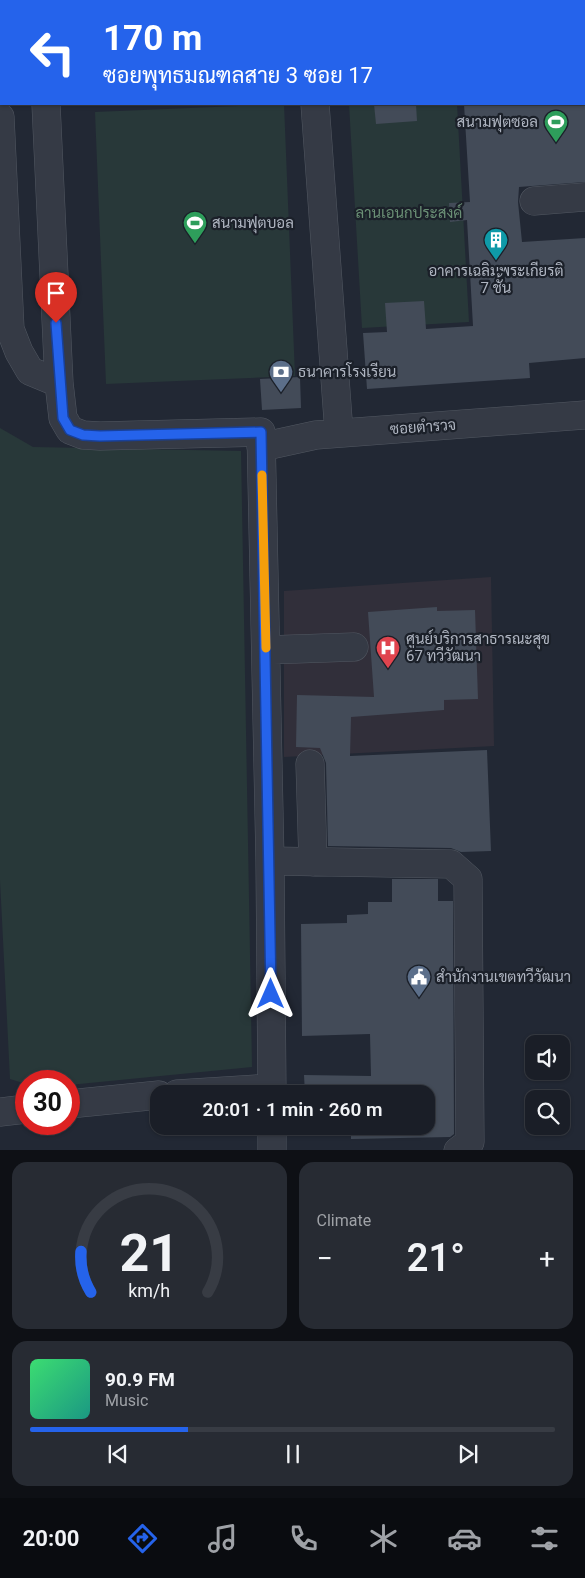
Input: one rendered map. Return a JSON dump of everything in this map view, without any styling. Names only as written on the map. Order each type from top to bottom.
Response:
[{"type":"street","points":[[46,105],[59,383],[63,418],[70,430],[83,435],[261,432],[270,861],[272,1085]]},
{"type":"street","points":[[315,105],[340,433]]},
{"type":"street","points":[[0,117],[10,329],[19,352],[30,371],[59,383]]},
{"type":"street","points":[[534,201],[585,197]]},
{"type":"street","name":"ซอยตำรวจ","points":[[262,447],[316,434],[585,415]]},
{"type":"street","points":[[266,650],[354,647]]},
{"type":"street","points":[[310,764],[313,862]]},
{"type":"street","points":[[270,861],[451,864],[468,879],[470,1142],[458,1150]]},
{"type":"street","points":[[80,1103],[150,1096]]},
{"type":"street","points":[[0,1112],[15,1110]]},
{"type":"street","points":[[272,1135],[272,1150]]},
{"type":"shaded area","name":"ศูนย์บริการสาธารณะสุข 67 ทวีวัฒนา","points":[[491,577],[494,746],[284,757],[284,591]]},
{"type":"green space","name":"สนามฟุตบอล","points":[[284,105],[295,376],[106,384],[95,112]]},
{"type":"green space","name":"ลานเอนกประสงค์","points":[[349,105],[457,105],[469,322],[362,328]]},
{"type":"green space","points":[[0,428],[33,447],[241,451],[252,1067],[80,1084],[80,1070],[15,1070],[15,1081],[10,1079],[0,880]]},
{"type":"building","points":[[374,105],[416,105],[417,121],[376,124]]},
{"type":"building","name":"อาคารเฉลิมพระเกียรติ 7 ชั้น","points":[[464,105],[585,105],[585,182],[519,187],[518,202],[522,242],[585,238],[585,358],[529,363],[530,378],[367,389],[363,333],[387,332],[385,303],[424,301],[426,329],[473,326],[467,220],[450,222],[449,203],[470,202]]},
{"type":"building","name":"ธนาคารโรงเรียน","points":[[300,377],[301,408],[262,410],[260,379]]},
{"type":"building","points":[[437,607],[437,611],[475,610],[478,699],[444,700],[444,710],[351,717],[350,756],[487,750],[491,851],[461,852],[451,848],[328,846],[326,763],[320,748],[296,747],[297,695],[374,697],[368,612]]},
{"type":"building","name":"สำนักงานเขตทวีวัฒนา","points":[[392,879],[438,879],[438,901],[453,901],[454,1134],[450,1137],[351,1139],[351,1135],[435,1135],[435,1085],[305,1085],[304,1075],[371,1076],[370,1034],[302,1036],[301,924],[347,923],[347,915],[368,914],[368,902],[392,902]]},
{"type":"slow traffic","points":[[262,475],[266,648]]},
{"type":"place","name":"สนามฟุตซอล","points":[[556,143]]},
{"type":"place","name":"สนามฟุตบอล","points":[[195,244]]},
{"type":"place","name":"อาคารเฉลิมพระเกียรติ 7 ชั้น","points":[[496,261]]},
{"type":"place","name":"ธนาคารโรงเรียน","points":[[281,393]]},
{"type":"place","name":"ศูนย์บริการสาธารณะสุข 67 ทวีวัฒนา","points":[[388,669]]},
{"type":"place","name":"สำนักงานเขตทวีวัฒนา","points":[[419,998]]},
{"type":"route","points":[[56,323],[63,418],[70,430],[83,435],[100,436],[261,432],[271,994]]}]
